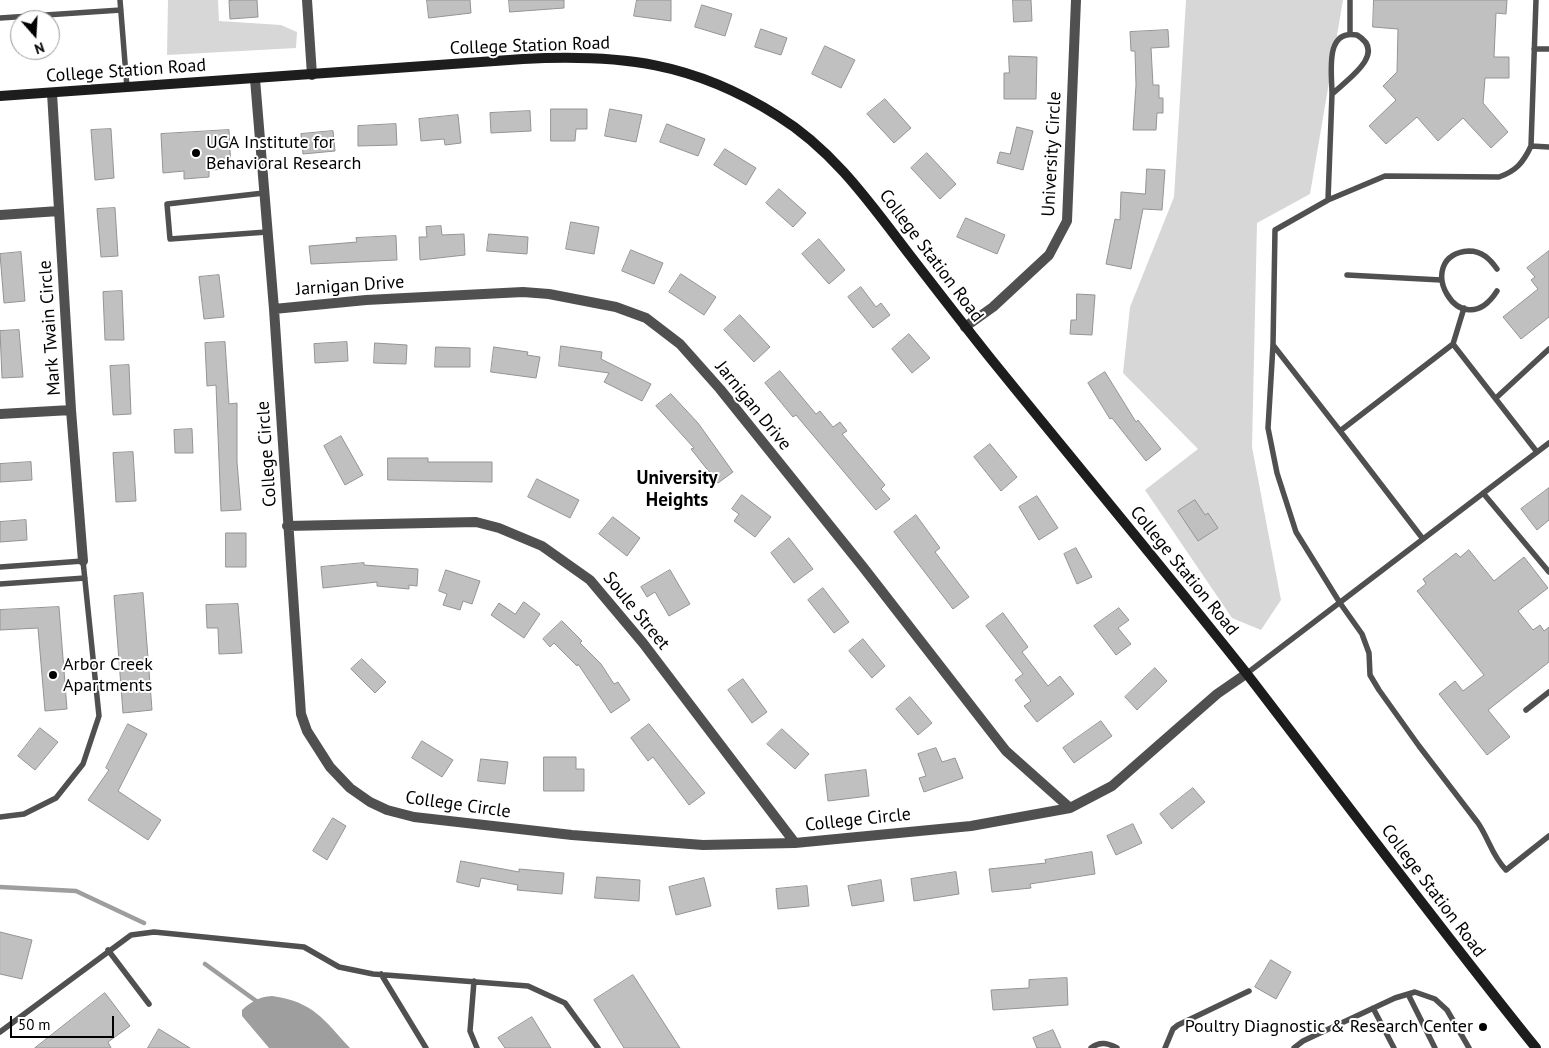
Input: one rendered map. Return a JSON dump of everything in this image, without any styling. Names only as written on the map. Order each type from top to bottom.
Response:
[{"type":"main road","name":"College Station Road","points":[[0,96],[533,59],[596,57],[659,66],[721,85],[778,116],[829,157],[869,201],[965,327],[1246,674],[1453,946],[1536,1048]]},
{"type":"street","points":[[308,0],[312,75]]},
{"type":"street","name":"University Circle","points":[[965,327],[993,307],[1048,255],[1067,221],[1070,185],[1076,0]]},
{"type":"street","name":"College Circle","points":[[255,79],[274,309],[301,714],[307,731],[330,767],[350,788],[370,802],[387,810],[414,817],[572,836],[703,845],[795,843],[971,826],[1070,808],[1112,786],[1217,694],[1246,674]]},
{"type":"street","name":"Mark Twain Circle","points":[[52,93],[83,561]]},
{"type":"street","points":[[0,215],[59,211]]},
{"type":"street","name":"Jarnigan Drive","points":[[274,309],[366,300],[522,292],[549,294],[616,307],[646,318],[680,344],[720,388],[863,567],[1006,752],[1070,808]]},
{"type":"street","points":[[0,414],[72,410]]},
{"type":"street","name":"Soule Street","points":[[287,526],[476,522],[499,528],[542,546],[590,580],[643,643],[795,843]]},
{"type":"lane","points":[[120,0],[128,88]]},
{"type":"lane","points":[[1350,0],[1350,34]]},
{"type":"lane","points":[[1536,0],[1531,146],[1523,162],[1512,172],[1499,177],[1385,176],[1328,200],[1275,230],[1273,345],[1268,428],[1277,473],[1296,532],[1367,643],[1370,675],[1379,690],[1485,833],[1496,860],[1506,870],[1549,836]]},
{"type":"lane","points":[[0,18],[121,10]]},
{"type":"lane","points":[[1328,200],[1332,48],[1336,40],[1350,34],[1357,35],[1368,44],[1370,51],[1368,60],[1332,94]]},
{"type":"lane","points":[[1534,49],[1549,49]]},
{"type":"lane","points":[[1531,146],[1549,147]]},
{"type":"lane","points":[[264,193],[167,204],[170,239],[267,232]]},
{"type":"lane","points":[[1497,269],[1492,260],[1483,254],[1474,251],[1464,252],[1448,261],[1443,270],[1441,280],[1448,299],[1464,308],[1474,309],[1484,306],[1497,291]]},
{"type":"lane","points":[[1347,275],[1441,280]]},
{"type":"lane","points":[[1340,431],[1453,344],[1464,308]]},
{"type":"lane","points":[[1453,344],[1537,452]]},
{"type":"lane","points":[[1273,345],[1423,539]]},
{"type":"lane","points":[[1496,398],[1549,349]]},
{"type":"lane","points":[[1246,674],[1549,443]]},
{"type":"lane","points":[[1483,493],[1549,572]]},
{"type":"lane","points":[[0,567],[83,561],[99,716],[83,764],[56,798],[24,814],[0,817]]},
{"type":"lane","points":[[0,584],[84,578]]},
{"type":"lane","points":[[1526,710],[1549,692]]},
{"type":"lane","points":[[0,1032],[130,935],[154,932],[304,947],[339,967],[380,974],[528,986],[565,1003],[598,1048]]},
{"type":"lane","points":[[108,950],[149,1004]]},
{"type":"lane","points":[[380,974],[426,1048]]},
{"type":"lane","points":[[474,981],[470,1031],[477,1048]]},
{"type":"lane","points":[[1165,1048],[1173,1029],[1178,1025],[1249,991]]},
{"type":"lane","points":[[1294,1048],[1303,1041],[1373,1008],[1415,992],[1435,999],[1447,1010],[1469,1048]]},
{"type":"lane","points":[[1408,994],[1435,1048]]},
{"type":"lane","points":[[1373,1008],[1394,1048]]},
{"type":"lane","points":[[1091,1048],[1096,1044],[1109,1043],[1118,1048]]},
{"type":"shaded area","points":[[168,0],[218,0],[219,21],[281,25],[297,32],[296,48],[167,55]]},
{"type":"shaded area","points":[[1186,0],[1343,0],[1310,194],[1257,223],[1252,447],[1281,600],[1261,630],[1232,618],[1145,490],[1198,449],[1123,373],[1130,307],[1174,197]]},
{"type":"shaded area","points":[[272,996],[298,1003],[317,1013],[350,1048],[269,1048],[242,1016],[242,1010],[256,1000]]},
{"type":"building","points":[[257,0],[258,17],[230,19],[229,1]]},
{"type":"building","points":[[427,0],[470,0],[471,13],[429,18]]},
{"type":"building","points":[[509,0],[564,0],[564,8],[510,12]]},
{"type":"building","points":[[637,0],[671,0],[671,21],[634,16]]},
{"type":"building","points":[[1013,0],[1031,0],[1032,21],[1014,22]]},
{"type":"building","points":[[1374,0],[1507,0],[1506,14],[1496,13],[1494,57],[1509,57],[1509,78],[1485,78],[1483,103],[1508,132],[1491,148],[1463,118],[1438,141],[1417,117],[1386,144],[1369,126],[1396,100],[1383,86],[1397,72],[1398,29],[1373,27]]},
{"type":"building","points":[[702,5],[732,14],[725,36],[695,27]]},
{"type":"building","points":[[761,29],[787,38],[781,55],[755,47]]},
{"type":"building","points":[[1168,30],[1169,47],[1151,48],[1153,85],[1159,85],[1159,98],[1163,98],[1163,113],[1157,113],[1156,130],[1133,130],[1136,85],[1135,51],[1131,51],[1130,32]]},
{"type":"building","points":[[825,46],[855,60],[841,88],[812,74]]},
{"type":"building","points":[[1009,56],[1037,57],[1036,99],[1004,99],[1004,73],[1009,73]]},
{"type":"building","points":[[885,99],[911,128],[894,143],[867,114]]},
{"type":"building","points":[[551,109],[587,109],[587,129],[576,129],[575,141],[551,141]]},
{"type":"building","points":[[610,109],[642,115],[636,142],[605,136]]},
{"type":"building","points":[[530,111],[531,131],[491,133],[490,113]]},
{"type":"building","points":[[458,115],[461,143],[445,145],[444,139],[421,141],[419,119]]},
{"type":"building","points":[[396,124],[397,145],[358,146],[358,126]]},
{"type":"building","points":[[667,124],[705,139],[698,156],[660,142]]},
{"type":"building","points":[[1017,127],[1033,131],[1023,170],[997,163],[1000,152],[1010,154]]},
{"type":"building","points":[[111,129],[114,178],[95,180],[91,130]]},
{"type":"building","name":"UGA Institute for Behavioral Research","points":[[229,130],[231,169],[209,170],[209,177],[184,179],[184,171],[163,173],[161,134]]},
{"type":"building","points":[[333,131],[335,151],[303,154],[301,134]]},
{"type":"building","points":[[725,149],[756,168],[746,185],[714,165]]},
{"type":"building","points":[[927,153],[956,184],[940,199],[911,168]]},
{"type":"building","points":[[1147,169],[1165,170],[1162,210],[1143,209],[1131,269],[1106,264],[1115,219],[1120,220],[1121,192],[1145,194]]},
{"type":"building","points":[[779,189],[806,213],[793,227],[766,203]]},
{"type":"building","points":[[115,208],[118,256],[101,257],[97,209]]},
{"type":"building","points":[[966,218],[1005,235],[997,254],[957,237]]},
{"type":"building","points":[[571,222],[599,227],[594,254],[566,249]]},
{"type":"building","points":[[441,226],[442,235],[464,234],[465,255],[420,260],[419,237],[427,237],[426,227]]},
{"type":"building","points":[[489,234],[528,237],[527,254],[487,251]]},
{"type":"building","points":[[396,236],[397,260],[311,264],[309,246],[357,242],[356,238]]},
{"type":"building","points":[[819,239],[845,270],[829,284],[802,254]]},
{"type":"building","points":[[631,250],[663,263],[654,284],[622,271]]},
{"type":"building","points":[[1549,251],[1549,317],[1521,339],[1503,317],[1538,289],[1531,280],[1535,277],[1527,268]]},
{"type":"building","points":[[21,252],[25,301],[4,303],[0,254]]},
{"type":"building","points":[[681,274],[716,297],[704,315],[669,292]]},
{"type":"building","points":[[219,275],[224,317],[204,319],[199,277]]},
{"type":"building","points":[[861,287],[876,307],[881,303],[890,315],[873,328],[848,297]]},
{"type":"building","points":[[122,291],[124,340],[105,340],[103,292]]},
{"type":"building","points":[[1077,294],[1095,295],[1092,335],[1070,334],[1071,320],[1076,320]]},
{"type":"building","points":[[740,315],[770,347],[754,362],[724,330]]},
{"type":"building","points":[[19,330],[23,377],[2,378],[0,331]]},
{"type":"building","points":[[909,334],[930,358],[912,373],[892,349]]},
{"type":"building","points":[[225,342],[229,404],[237,403],[237,462],[241,510],[221,511],[216,385],[207,386],[205,343]]},
{"type":"building","points":[[347,342],[348,361],[315,363],[314,344]]},
{"type":"building","points":[[375,343],[407,345],[406,364],[374,363]]},
{"type":"building","points":[[561,346],[602,352],[601,359],[651,384],[642,401],[604,382],[609,373],[559,366]]},
{"type":"building","points":[[436,347],[470,348],[470,367],[435,367]]},
{"type":"building","points":[[494,347],[528,352],[527,355],[540,357],[536,378],[491,372]]},
{"type":"building","points":[[129,365],[131,414],[113,415],[110,366]]},
{"type":"building","points":[[780,371],[816,414],[820,411],[833,427],[840,422],[847,431],[842,434],[885,485],[881,489],[890,499],[876,510],[796,415],[793,417],[765,383]]},
{"type":"building","points":[[1105,372],[1136,422],[1138,420],[1161,449],[1146,461],[1112,418],[1110,419],[1088,383]]},
{"type":"building","points":[[671,394],[698,423],[733,472],[718,483],[691,449],[694,448],[656,406]]},
{"type":"building","points":[[192,429],[193,453],[175,453],[174,430]]},
{"type":"building","points":[[341,436],[363,475],[345,485],[324,446]]},
{"type":"building","points":[[990,444],[1017,477],[1001,491],[974,457]]},
{"type":"building","points":[[133,452],[136,501],[116,502],[113,453]]},
{"type":"building","points":[[388,458],[428,458],[428,462],[492,462],[492,482],[388,480]]},
{"type":"building","points":[[31,462],[32,480],[0,482],[0,464]]},
{"type":"building","points":[[537,479],[579,500],[570,518],[528,497]]},
{"type":"building","points":[[1549,488],[1549,520],[1537,530],[1521,509]]},
{"type":"building","points":[[742,495],[771,517],[755,537],[734,521],[739,514],[732,509]]},
{"type":"building","points":[[1037,496],[1058,528],[1039,540],[1019,507]]},
{"type":"building","points":[[1195,500],[1205,515],[1208,513],[1218,528],[1198,541],[1178,511]]},
{"type":"building","points":[[916,515],[940,548],[935,552],[969,597],[953,609],[894,532]]},
{"type":"building","points":[[613,517],[640,538],[627,556],[599,534]]},
{"type":"building","points":[[26,520],[27,540],[0,542],[0,522]]},
{"type":"building","points":[[226,533],[246,533],[246,567],[226,567]]},
{"type":"building","points":[[789,538],[813,569],[794,583],[771,553]]},
{"type":"building","points":[[1076,548],[1092,577],[1077,584],[1064,554]]},
{"type":"building","points":[[1469,550],[1494,581],[1524,557],[1548,588],[1518,611],[1533,630],[1540,625],[1544,631],[1549,627],[1549,662],[1488,710],[1510,737],[1487,755],[1439,694],[1455,681],[1463,691],[1484,675],[1417,591],[1426,584],[1423,579],[1456,553],[1460,557]]},
{"type":"building","points":[[364,563],[364,565],[418,569],[417,586],[409,585],[409,589],[377,586],[377,582],[323,588],[321,567]]},
{"type":"building","points":[[446,570],[480,581],[472,604],[463,601],[460,610],[443,605],[447,594],[439,591]]},
{"type":"building","points":[[670,570],[690,604],[669,616],[655,592],[647,597],[641,587]]},
{"type":"building","points":[[823,588],[849,622],[834,633],[808,600]]},
{"type":"building","points":[[143,593],[152,710],[123,713],[114,596]]},
{"type":"building","points":[[524,602],[540,614],[524,638],[491,615],[499,603],[515,614]]},
{"type":"building","points":[[238,604],[242,653],[219,654],[218,628],[207,628],[206,605]]},
{"type":"building","points":[[59,607],[67,709],[45,711],[38,628],[0,630],[0,610]]},
{"type":"building","points":[[1119,608],[1129,620],[1118,628],[1131,644],[1116,655],[1094,626]]},
{"type":"building","points":[[1003,613],[1028,647],[1022,652],[1048,686],[1060,676],[1074,694],[1037,722],[1024,706],[1031,701],[1015,680],[1023,674],[986,626]]},
{"type":"building","points":[[562,621],[601,664],[614,684],[618,682],[630,700],[611,713],[578,664],[577,666],[554,643],[550,647],[543,639]]},
{"type":"building","points":[[863,639],[885,666],[872,678],[849,651]]},
{"type":"building","points":[[362,659],[386,682],[375,693],[351,669]]},
{"type":"building","points":[[1155,668],[1167,681],[1137,710],[1125,697]]},
{"type":"building","points":[[743,679],[767,712],[752,723],[728,690]]},
{"type":"building","points":[[910,697],[932,723],[918,735],[896,709]]},
{"type":"building","points":[[1101,721],[1112,736],[1074,763],[1063,748]]},
{"type":"building","points":[[128,724],[147,734],[118,791],[161,820],[148,840],[88,800],[109,770],[106,768]]},
{"type":"building","points":[[649,724],[705,793],[689,805],[653,757],[648,761],[631,738]]},
{"type":"building","points":[[40,728],[58,742],[35,770],[18,756]]},
{"type":"building","points":[[782,729],[809,754],[795,769],[767,744]]},
{"type":"building","points":[[422,741],[453,760],[442,777],[412,758]]},
{"type":"building","points":[[936,748],[942,762],[955,758],[963,778],[924,792],[919,778],[926,776],[918,754]]},
{"type":"building","points":[[544,757],[576,757],[576,769],[584,769],[584,791],[544,791]]},
{"type":"building","points":[[481,759],[508,762],[505,784],[478,781]]},
{"type":"building","points":[[866,770],[869,796],[828,801],[825,775]]},
{"type":"building","points":[[1193,788],[1205,802],[1172,829],[1160,814]]},
{"type":"building","points":[[333,818],[346,826],[327,860],[313,851]]},
{"type":"building","points":[[1133,824],[1142,843],[1116,855],[1107,836]]},
{"type":"building","points":[[1092,852],[1095,874],[1030,884],[1031,888],[992,892],[989,869],[1046,863],[1045,860]]},
{"type":"building","points":[[461,861],[519,872],[519,869],[564,873],[562,894],[517,890],[518,885],[481,878],[479,887],[457,882]]},
{"type":"building","points":[[956,872],[959,894],[914,901],[911,879]]},
{"type":"building","points":[[597,877],[640,880],[639,901],[595,898]]},
{"type":"building","points":[[704,878],[711,906],[676,915],[669,887]]},
{"type":"building","points":[[881,880],[884,901],[852,906],[848,886]]},
{"type":"building","points":[[807,886],[809,906],[778,909],[776,889]]},
{"type":"building","points":[[0,932],[32,940],[22,979],[0,974]]},
{"type":"building","points":[[1271,960],[1291,972],[1276,999],[1255,987]]},
{"type":"building","points":[[633,975],[680,1048],[624,1048],[594,1000]]},
{"type":"building","points":[[1067,978],[1068,1005],[993,1010],[991,990],[1029,988],[1029,980]]},
{"type":"building","points":[[105,993],[130,1026],[108,1042],[111,1048],[35,1048]]},
{"type":"building","points":[[532,1017],[551,1048],[505,1048],[498,1038]]},
{"type":"building","points":[[159,1029],[190,1048],[148,1048]]},
{"type":"building","points":[[1053,1030],[1061,1048],[1037,1048],[1033,1038]]},
{"type":"waterway","points":[[0,887],[76,891],[144,923]]},
{"type":"waterway","points":[[205,964],[259,1003]]},
{"type":"place","name":"UGA Institute for Behavioral Research","points":[[196,153]]},
{"type":"place","name":"Arbor Creek Apartments","points":[[53,675]]},
{"type":"place","name":"Poultry Diagnostic & Research Center","points":[[1483,1027]]},
{"type":"district","name":"University Heights","points":[[677,490]]}]
